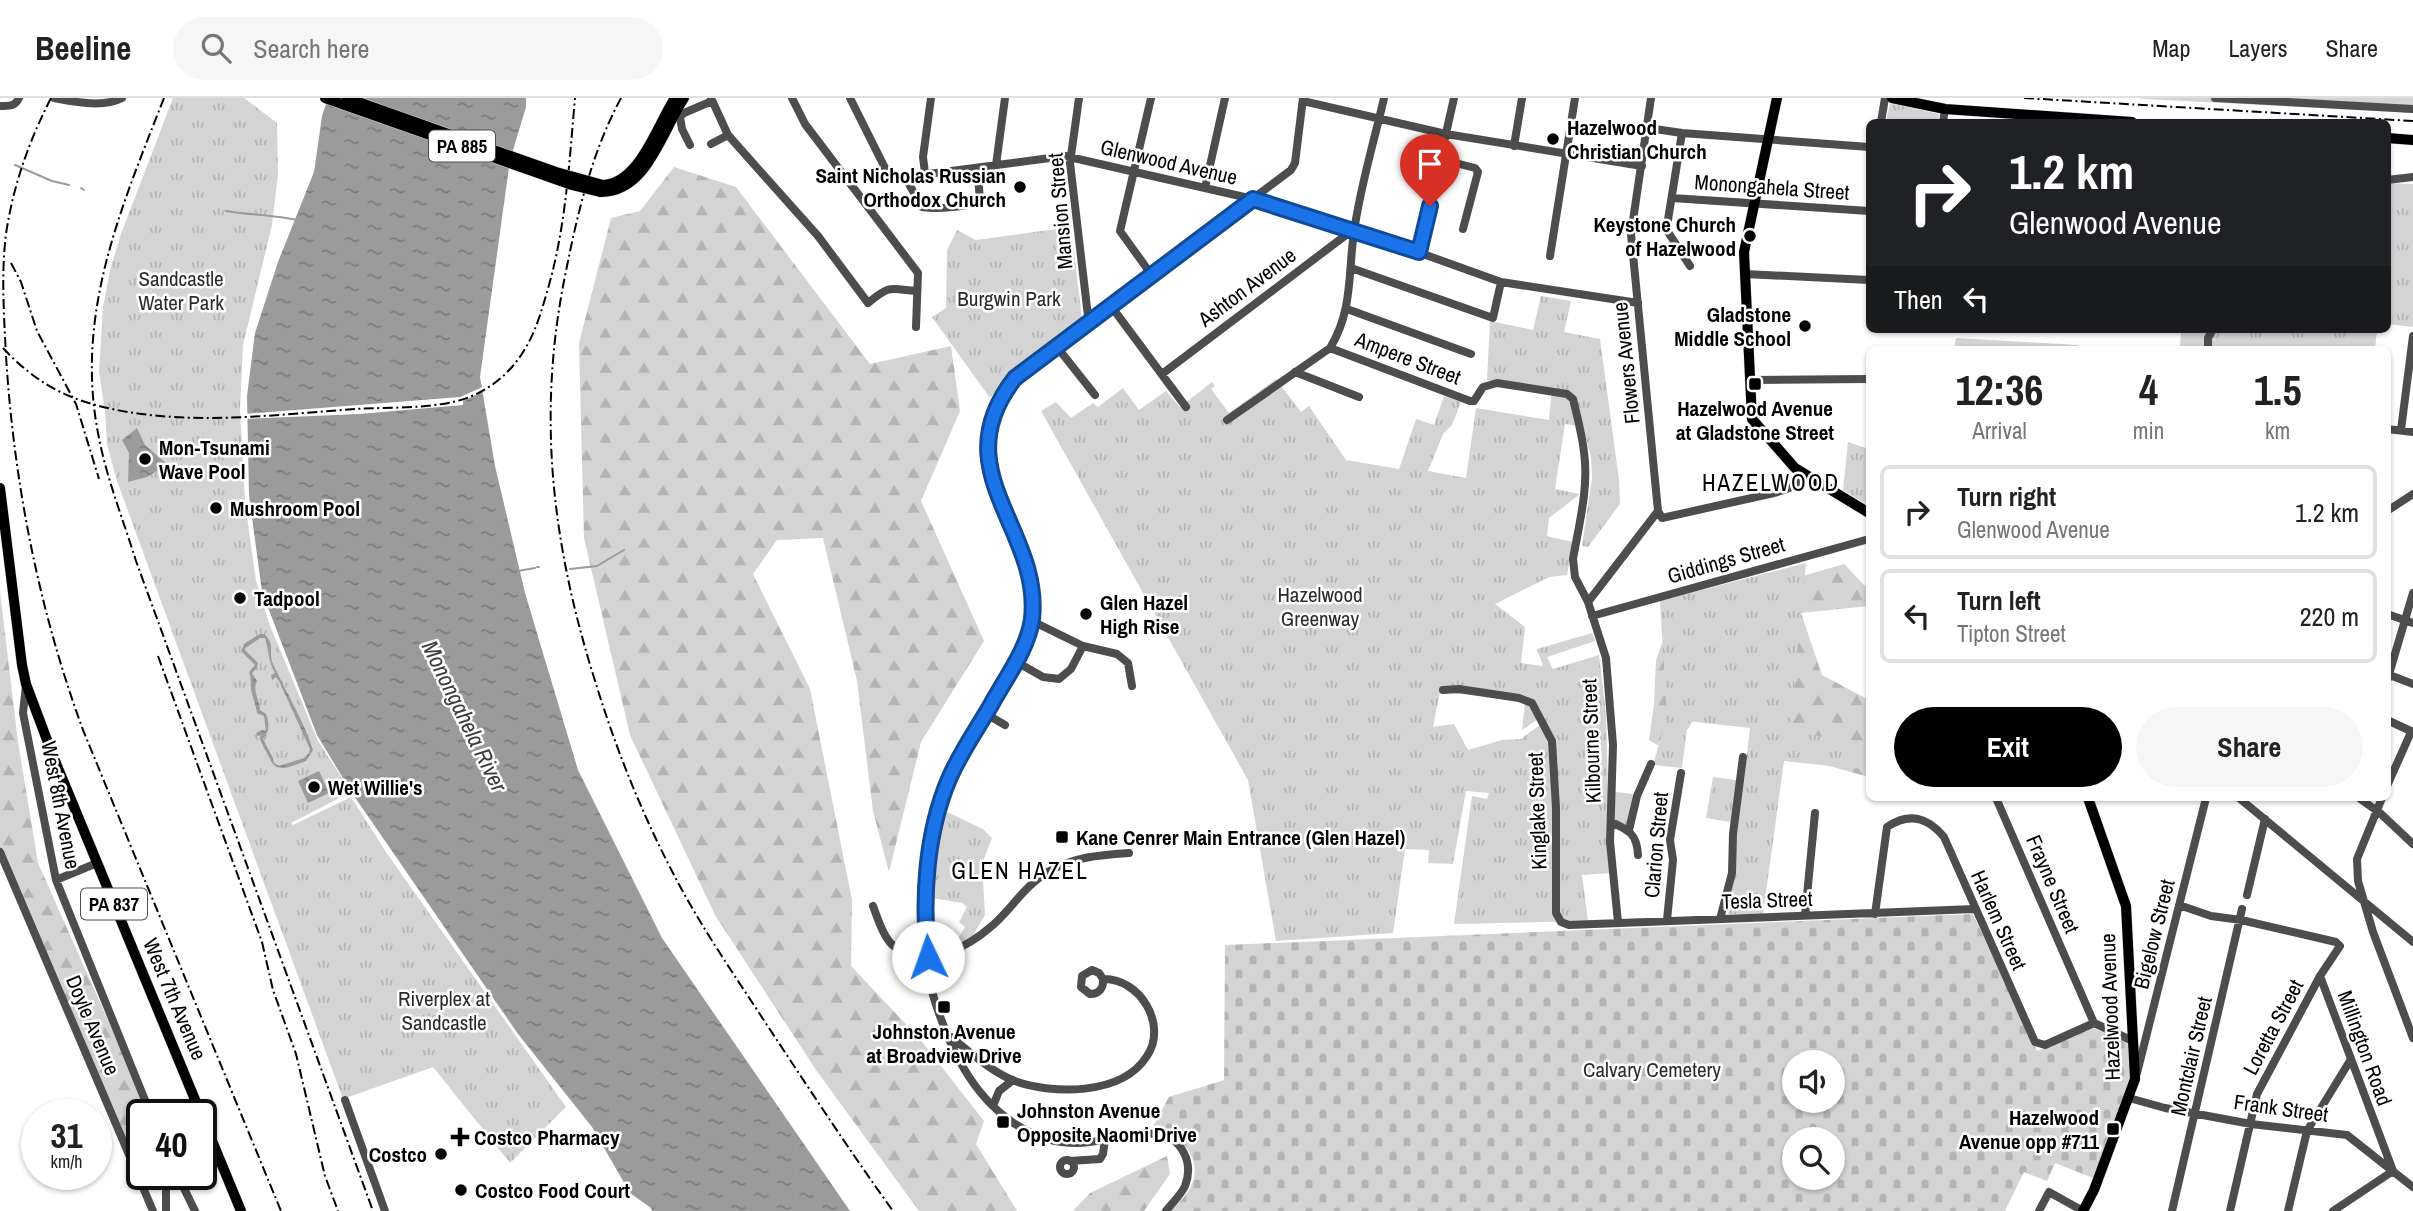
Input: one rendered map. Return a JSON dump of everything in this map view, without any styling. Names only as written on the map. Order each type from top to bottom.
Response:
[{"type":"main road","name":"PA 885","points":[[325,98],[572,185],[602,189]]},
{"type":"main road","name":"PA 885","points":[[347,98],[602,189]]},
{"type":"main road","points":[[602,189],[618,182],[633,170],[675,98]]},
{"type":"main road","points":[[602,189],[616,191],[634,181],[684,98]]},
{"type":"main road","points":[[1777,98],[1744,252],[1752,419],[1795,468],[1866,511]]},
{"type":"main road","points":[[1892,98],[1945,108],[2058,119]]},
{"type":"main road","points":[[2391,138],[2413,140]]},
{"type":"main road","name":"West 8th Avenue","points":[[0,488],[18,642],[26,684]]},
{"type":"main road","name":"West 7th Avenue","points":[[26,684],[193,1099]]},
{"type":"main road","name":"Hazelwood Avenue","points":[[2083,1211],[2094,1190],[2135,1079],[2124,897],[2090,801]]},
{"type":"main road","name":"West 7th Avenue","points":[[217,1155],[241,1211]]},
{"type":"street","points":[[0,106],[12,106],[19,98]]},
{"type":"street","points":[[54,98],[102,103],[122,98]]},
{"type":"street","points":[[792,98],[805,124],[918,272],[916,327]]},
{"type":"street","points":[[850,98],[887,172],[905,177],[922,206],[935,208],[977,203],[980,199],[977,167]]},
{"type":"street","points":[[925,173],[923,157],[931,98]]},
{"type":"street","points":[[996,164],[1005,98]]},
{"type":"street","name":"Mansion Street","points":[[1079,98],[1070,157],[1088,316],[1091,321]]},
{"type":"street","points":[[1151,98],[1120,231],[1152,274]]},
{"type":"street","points":[[1205,188],[1225,98]]},
{"type":"street","points":[[1227,420],[1330,348],[1341,331],[1347,309],[1354,229],[1384,98]]},
{"type":"street","points":[[1419,252],[1454,98]]},
{"type":"street","points":[[1514,146],[1522,98]]},
{"type":"street","points":[[1550,256],[1575,98]]},
{"type":"street","name":"Flowers Avenue","points":[[1651,98],[1631,234],[1658,511]]},
{"type":"street","points":[[1882,119],[1885,98]]},
{"type":"street","points":[[2215,98],[2413,109]]},
{"type":"street","points":[[690,145],[682,129],[680,117],[712,99],[728,135],[818,236],[868,303],[884,289],[917,291]]},
{"type":"street","points":[[1166,1211],[1185,1188],[1189,1173],[1188,1160],[1181,1147],[1170,1138],[1156,1134],[1078,1143],[1051,1140],[1015,1125],[993,1106],[958,1059],[928,973],[925,934],[929,847],[936,813],[950,777],[1015,661],[1032,621],[1031,589],[1026,562],[991,476],[987,452],[990,425],[1003,393],[1015,378],[1253,199],[1294,165],[1303,100],[1446,134],[1642,166]]},
{"type":"street","points":[[1943,119],[1945,108]]},
{"type":"street","points":[[1648,128],[1866,147]]},
{"type":"street","points":[[1682,133],[1668,232],[1690,266]]},
{"type":"street","points":[[711,144],[728,135]]},
{"type":"street","name":"Glenwood Avenue","points":[[905,177],[1070,157],[1253,199],[1354,229],[1501,282],[1639,303]]},
{"type":"street","points":[[1440,159],[1478,172],[1463,229]]},
{"type":"street","points":[[2391,180],[2413,177]]},
{"type":"street","name":"Monongahela Street","points":[[1672,198],[1866,210]]},
{"type":"street","name":"Ashton Avenue","points":[[1162,374],[1354,229]]},
{"type":"street","points":[[1350,268],[1493,318],[1501,282]]},
{"type":"street","points":[[1745,274],[1866,280]]},
{"type":"street","points":[[1111,306],[1186,407]]},
{"type":"street","points":[[1347,309],[1471,354]]},
{"type":"street","points":[[2401,430],[2412,336]]},
{"type":"street","points":[[1057,347],[1095,395]]},
{"type":"street","name":"Ampere Street","points":[[1330,348],[1474,401],[1483,387],[1497,383],[1567,394],[1573,399]]},
{"type":"street","points":[[1296,372],[1359,397]]},
{"type":"street","points":[[1750,380],[1866,379]]},
{"type":"street","name":"Kilbourne Street","points":[[1573,399],[1584,452],[1585,471],[1573,570],[1588,603],[1606,657],[1612,712],[1610,842],[1618,922]]},
{"type":"street","points":[[2391,429],[2413,432]]},
{"type":"street","points":[[1588,603],[1658,511],[1662,518],[1774,494],[1788,489],[1805,475]]},
{"type":"street","points":[[2391,508],[2413,494]]},
{"type":"street","name":"Giddings Street","points":[[1592,616],[1866,540]]},
{"type":"street","points":[[2391,669],[2409,622],[2413,593]]},
{"type":"street","points":[[2391,615],[2409,622]]},
{"type":"street","points":[[1032,621],[1083,646],[1117,654],[1128,663],[1132,686]]},
{"type":"street","points":[[1015,661],[1043,677],[1059,679],[1070,670],[1083,646]]},
{"type":"street","points":[[2391,678],[2413,684]]},
{"type":"street","name":"West 8th Avenue","points":[[26,684],[23,713],[56,880],[145,1099]]},
{"type":"street","name":"Kinglake Street","points":[[1443,690],[1459,689],[1520,698],[1532,704],[1552,741],[1556,808],[1556,913],[1562,922]]},
{"type":"street","points":[[986,714],[1005,725]]},
{"type":"street","points":[[2391,722],[2412,732],[2391,777]]},
{"type":"street","points":[[1720,919],[1732,873],[1733,834],[1743,757]]},
{"type":"street","points":[[1629,830],[1637,796],[1651,764]]},
{"type":"street","name":"Clarion Street","points":[[1667,920],[1673,860],[1670,841],[1681,773]]},
{"type":"street","name":"Frayne Street","points":[[1997,801],[2094,1023]]},
{"type":"street","name":"Bigelow Street","points":[[2135,1079],[2205,801]]},
{"type":"street","points":[[2243,801],[2413,942]]},
{"type":"street","points":[[2364,801],[2413,844]]},
{"type":"street","points":[[2380,801],[2357,859],[2358,881],[2373,932],[2413,1038]]},
{"type":"street","points":[[1805,916],[1815,813]]},
{"type":"street","name":"Harlem Street","points":[[1875,914],[1887,827],[1898,819],[1919,818],[1934,825],[1944,837],[2037,1045],[2045,1045],[2094,1023]]},
{"type":"street","points":[[2247,895],[2265,819]]},
{"type":"street","points":[[1611,822],[1629,830],[1638,843],[1639,855]]},
{"type":"street","points":[[2403,835],[2413,827]]},
{"type":"street","name":"Doyle Avenue","points":[[0,852],[153,1211]]},
{"type":"street","points":[[873,906],[895,948],[928,957],[946,954],[965,945],[993,925],[1034,881],[1068,861],[1129,853]]},
{"type":"street","points":[[56,880],[97,863]]},
{"type":"street","points":[[2179,905],[2211,916],[2241,920]]},
{"type":"street","name":"Tesla Street","points":[[1562,922],[1569,925],[1974,909]]},
{"type":"street","name":"Montclair Street","points":[[2172,1211],[2242,909]]},
{"type":"street","name":"Loretta Street","points":[[2230,1211],[2257,1094],[2320,976],[2340,946],[2336,942],[2241,920]]},
{"type":"street","name":"Millington Road","points":[[2320,976],[2393,1171]]},
{"type":"street","points":[[948,1035],[983,1063],[1013,1080],[1067,1091],[1115,1081],[1147,1058],[1153,1045],[1154,1030],[1152,1015],[1143,999],[1131,987],[1103,979]]},
{"type":"street","points":[[2094,1023],[2133,1041]]},
{"type":"street","points":[[2288,1211],[2306,1130],[2351,1059]]},
{"type":"street","points":[[993,1106],[999,1091],[1013,1080]]},
{"type":"street","name":"Frank Street","points":[[2129,1098],[2165,1108],[2251,1124],[2347,1135],[2413,1187]]},
{"type":"street","points":[[345,1100],[385,1211]]},
{"type":"street","points":[[1075,1163],[1100,1158],[1105,1139]]},
{"type":"street","points":[[2333,1211],[2393,1171]]},
{"type":"street","points":[[166,1190],[166,1211]]},
{"type":"street","points":[[185,1190],[195,1211]]},
{"type":"street","points":[[2039,1211],[2049,1192],[2083,1211]]},
{"type":"green space","name":"Sandcastle Water Park","points":[[173,98],[244,98],[277,123],[278,174],[272,225],[243,345],[240,409],[245,502],[256,581],[269,623],[318,741],[351,792],[291,823],[293,825],[351,797],[386,852],[566,1107],[510,1163],[433,1067],[343,1099],[117,481],[107,444],[99,372],[103,307],[121,234]]},
{"type":"green space","points":[[2139,98],[2413,98],[2413,113],[2146,99]]},
{"type":"green space","points":[[1890,103],[1939,114],[1938,119],[1887,119]]},
{"type":"green space","points":[[674,167],[736,187],[870,364],[951,346],[960,411],[921,501],[984,641],[921,742],[889,872],[873,811],[857,681],[823,538],[777,540],[753,574],[810,689],[852,900],[851,966],[919,1038],[984,1121],[976,1144],[1017,1211],[919,1211],[816,1070],[715,915],[630,735],[584,538],[579,343],[611,218],[640,211]]},
{"type":"green space","points":[[2391,183],[2413,184],[2413,327],[2391,324]]},
{"type":"green space","name":"Burgwin Park","points":[[1071,227],[1082,320],[1022,366],[990,398],[932,317],[946,308],[947,250],[957,230],[976,240]]},
{"type":"green space","name":"Hazelwood Greenway","points":[[1541,296],[1571,301],[1564,332],[1600,339],[1620,504],[1588,547],[1582,546],[1592,478],[1591,457],[1583,427],[1565,424],[1555,489],[1580,494],[1549,518],[1547,536],[1573,542],[1567,575],[1549,577],[1495,604],[1525,627],[1521,663],[1543,666],[1537,649],[1592,633],[1595,641],[1547,657],[1553,669],[1599,655],[1606,713],[1608,791],[1633,794],[1627,826],[1607,816],[1610,873],[1582,875],[1588,921],[1454,924],[1472,796],[1487,799],[1489,793],[1466,791],[1453,864],[1428,863],[1429,850],[1405,849],[1393,933],[1276,941],[1248,780],[1041,411],[1056,402],[1071,418],[1093,403],[1098,407],[1123,388],[1139,410],[1166,391],[1180,407],[1212,382],[1215,386],[1211,389],[1229,413],[1276,379],[1301,412],[1309,406],[1346,460],[1399,469],[1416,419],[1434,425],[1444,396],[1461,402],[1452,425],[1443,434],[1428,471],[1466,478],[1476,408],[1549,420],[1552,388],[1487,380],[1490,321],[1533,330]],"holes":[[[1440,692],[1512,699],[1525,703],[1522,730],[1541,717],[1544,722],[1521,739],[1502,740],[1468,750],[1454,724],[1433,727]]]},
{"type":"green space","points":[[2181,333],[2377,333],[2375,346],[2180,346]]},
{"type":"green space","points":[[1956,338],[2078,345],[2078,346],[1955,346]]},
{"type":"green space","points":[[1848,442],[1866,448],[1866,504],[1843,490]]},
{"type":"green space","points":[[1806,563],[1789,732],[1863,742],[1860,769],[1784,761],[1763,914],[1728,914],[1738,823],[1706,818],[1713,777],[1744,781],[1750,728],[1688,721],[1682,768],[1653,765],[1667,716],[1660,601]]},
{"type":"green space","points":[[1844,564],[1866,587],[1866,606],[1801,613],[1822,675],[1866,698],[1866,776],[1782,753],[1761,710],[1704,703],[1672,754],[1649,740],[1656,660],[1673,614]]},
{"type":"green space","points":[[0,592],[18,742],[38,863],[143,1099],[126,1099],[126,1147],[112,1115],[112,1099],[105,1099],[0,854]]},
{"type":"green space","points":[[947,812],[983,829],[992,838],[982,864],[985,915],[972,937],[952,949],[965,927],[959,922],[967,907],[962,903],[932,898],[932,860]]},
{"type":"green space","name":"Calvary Cemetery","points":[[1973,914],[2037,1051],[2093,1028],[2128,1043],[2131,1079],[2093,1178],[2055,1163],[2047,1181],[2024,1172],[2005,1211],[1171,1211],[1192,1184],[1194,1163],[1179,1140],[1152,1128],[1169,1097],[1224,1080],[1225,945]]},
{"type":"green space","points":[[1167,1156],[1170,1174],[1144,1211],[1073,1211],[1090,1193]]},
{"type":"water","name":"Monongahela River","points":[[328,98],[526,98],[526,107],[510,160],[480,377],[495,466],[525,593],[578,770],[662,938],[850,1211],[652,1211],[630,1193],[592,1127],[518,1034],[352,793],[317,735],[262,592],[249,495],[247,396],[255,333],[278,262],[314,172],[322,116]]},
{"type":"water","name":"Mon-Tsunami Wave Pool","points":[[137,428],[145,445],[167,464],[147,477],[128,482],[129,453],[122,440]]},
{"type":"water","points":[[260,634],[268,638],[273,664],[313,750],[306,761],[286,768],[277,767],[273,764],[262,744],[262,735],[257,736],[256,733],[266,731],[264,716],[257,713],[251,689],[249,672],[255,665],[241,651],[245,643]],"holes":[[[260,638],[265,638],[275,673],[271,675],[272,680],[276,677],[279,681],[310,749],[304,758],[279,766],[274,763],[263,739],[268,731],[268,721],[266,714],[260,710],[255,688],[257,681],[252,673],[258,663],[244,649]]]},
{"type":"water","name":"Wet Willie's","points":[[319,771],[329,793],[308,803],[298,781]]},
{"type":"pier","points":[[485,386],[486,390],[463,401],[463,405],[359,414],[244,419],[244,414],[460,397]]},
{"type":"waterway","points":[[15,165],[52,181],[69,185]]},
{"type":"waterway","points":[[226,211],[297,220]]},
{"type":"waterway","points":[[570,569],[597,566],[624,550]]},
{"type":"waterway","points":[[518,571],[535,568]]},
{"type":"railway","points":[[51,98],[29,147],[18,181],[9,216],[4,264],[4,325],[10,404],[31,546],[41,593],[67,685],[83,730],[281,1211]]},
{"type":"railway","points":[[164,98],[118,221],[97,303],[92,389],[101,449],[136,561],[373,1211]]},
{"type":"railway","points":[[3,348],[22,367],[66,395],[92,404],[157,416],[224,418],[420,407],[445,404],[472,396],[493,384],[518,360],[541,313],[563,220],[575,98]]},
{"type":"railway","points":[[621,98],[602,139],[581,204],[557,324],[552,377],[553,479],[559,530],[581,632],[630,781],[684,894],[767,1025],[893,1211]]},
{"type":"railway","points":[[2024,98],[2379,119]]},
{"type":"railway","points":[[2391,120],[2413,121]]},
{"type":"railway","points":[[11,263],[21,282],[37,331],[76,404],[99,479]]},
{"type":"railway","points":[[158,656],[262,942],[273,990],[296,1054],[325,1176],[338,1211]]},
{"type":"place","name":"Hazelwood Christian Church","points":[[1553,139]]},
{"type":"place","name":"Saint Nicholas Russian Orthodox Church","points":[[1020,187]]},
{"type":"place","name":"Keystone Church of Hazelwood","points":[[1750,236]]},
{"type":"place","name":"Gladstone Middle School","points":[[1805,326]]},
{"type":"place","name":"Hazelwood Avenue at Gladstone Street","points":[[1755,384]]},
{"type":"place","name":"Mon-Tsunami Wave Pool","points":[[145,459]]},
{"type":"place","name":"Mushroom Pool","points":[[216,508]]},
{"type":"place","name":"Tadpool","points":[[240,598]]},
{"type":"place","name":"Glen Hazel High Rise","points":[[1086,614]]},
{"type":"place","name":"Wet Willie's","points":[[314,787]]},
{"type":"place","name":"Kane Cenrer Main Entrance (Glen Hazel)","points":[[1062,837]]},
{"type":"place","name":"Johnston Avenue at Broadview Drive","points":[[944,1007]]},
{"type":"place","name":"Johnston Avenue Opposite Naomi Drive","points":[[1003,1122]]},
{"type":"place","name":"Hazelwood Avenue opp #711","points":[[2113,1129]]},
{"type":"place","name":"Costco Pharmacy","points":[[460,1137]]},
{"type":"place","name":"Costco","points":[[441,1154]]},
{"type":"place","name":"Costco Food Court","points":[[461,1190]]},
{"type":"district","name":"HAZELWOOD","points":[[1771,482]]},
{"type":"district","name":"GLEN HAZEL","points":[[1020,870]]},
{"type":"route","points":[[928,957],[925,934],[929,847],[936,813],[950,777],[1025,642],[1032,621],[1031,589],[1026,562],[991,476],[987,452],[990,425],[1003,393],[1015,378],[1253,199],[1419,252],[1430,206]]},
{"type":"park label","name":"Riverplex at Sandcastle","points":[[444,1010]]}]
